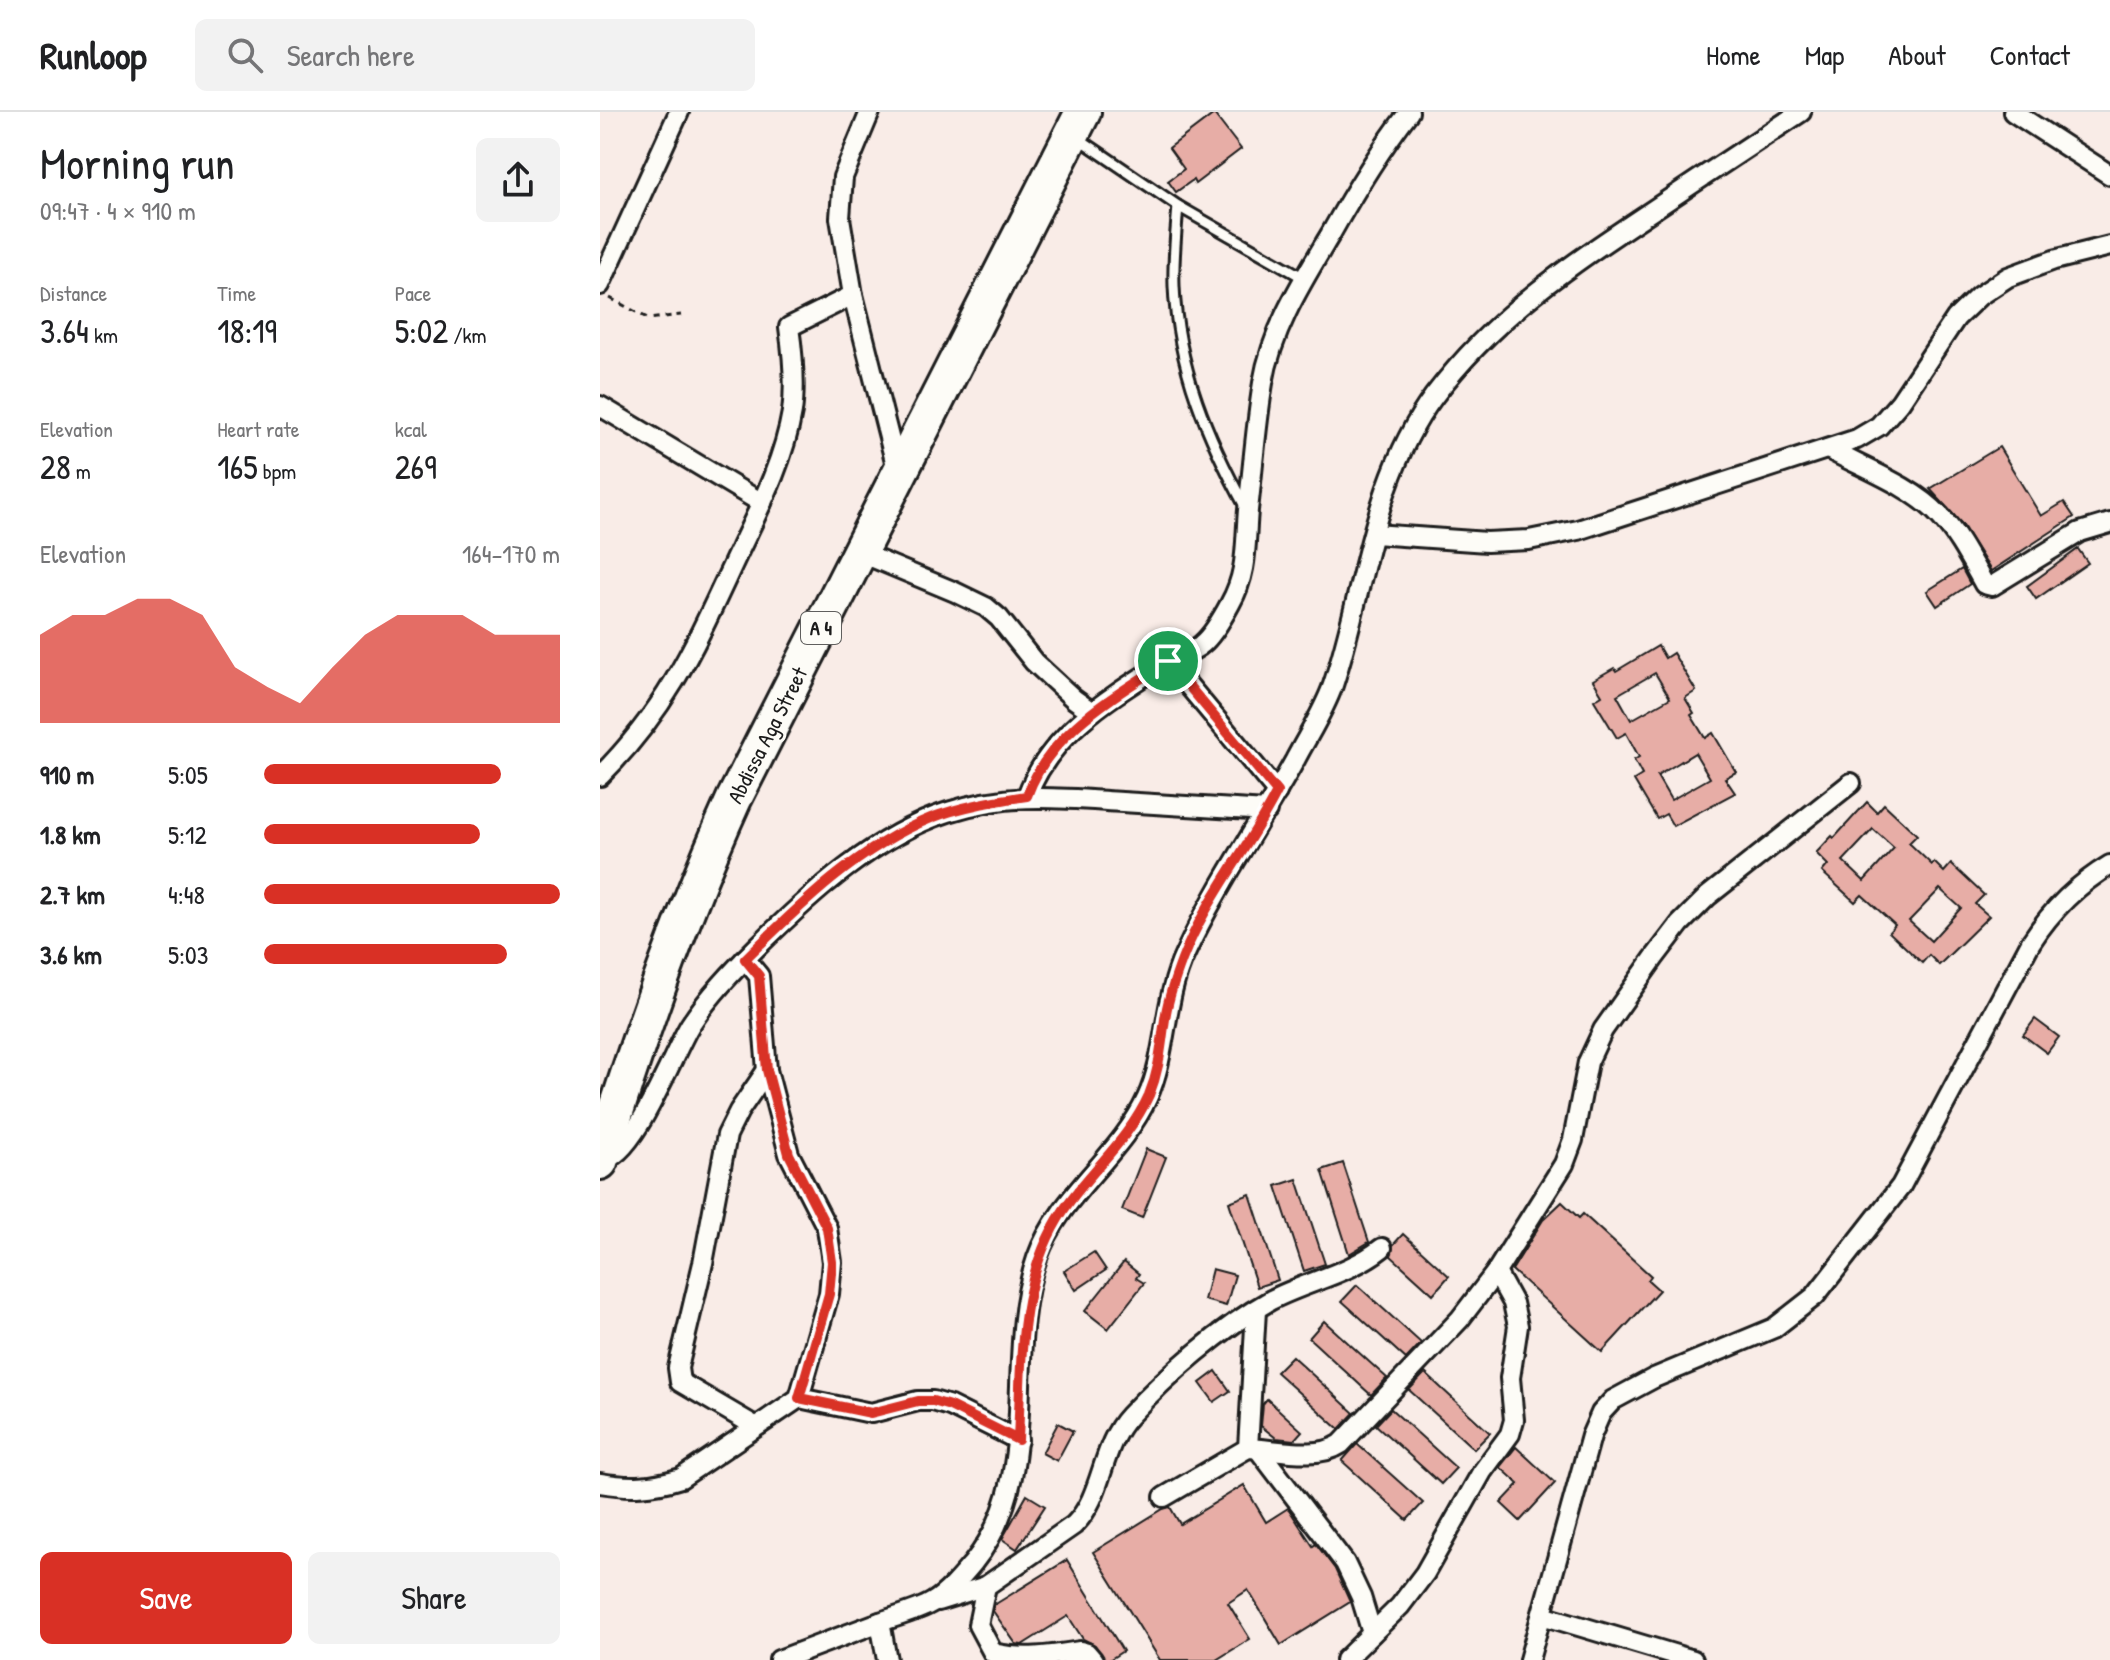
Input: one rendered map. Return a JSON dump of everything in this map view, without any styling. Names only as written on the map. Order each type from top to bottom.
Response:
[{"type":"highway","name":"Abdissa Aga Street","points":[[600,1160],[704,864],[898,474],[1078,123]]},
{"type":"street","points":[[600,285],[679,112]]},
{"type":"street","points":[[870,112],[843,177],[840,218],[853,295],[898,474]]},
{"type":"street","points":[[1027,796],[1038,771],[1048,758],[1092,712],[1168,661],[1202,645],[1229,606],[1239,586],[1246,559],[1248,512],[1266,366],[1278,330],[1304,278],[1379,150],[1409,112]]},
{"type":"street","points":[[932,1603],[968,1569],[1002,1516],[1018,1440],[1023,1331],[1038,1256],[1070,1201],[1135,1122],[1150,1091],[1163,1049],[1166,1011],[1182,959],[1207,910],[1267,811],[1332,689],[1374,534],[1410,432],[1433,397],[1491,331],[1560,272],[1801,112]]},
{"type":"street","points":[[2013,112],[2110,175]]},
{"type":"street","points":[[1374,534],[1487,542],[1529,540],[1578,530],[1857,439],[1879,426],[1900,402],[1956,318],[1979,296],[2008,277],[2054,260],[2110,246]]},
{"type":"street","points":[[600,776],[643,731],[685,667],[762,503],[775,472],[792,411],[794,375],[789,327],[853,295]]},
{"type":"street","points":[[600,406],[762,503]]},
{"type":"street","points":[[1828,449],[1926,503],[1957,538],[1984,584],[1992,586],[2080,532],[2110,523]]},
{"type":"street","points":[[859,552],[986,607],[999,618],[1034,662],[1092,712]]},
{"type":"street","points":[[1168,661],[1277,792]]},
{"type":"street","points":[[1164,1497],[1253,1448],[1320,1452],[1332,1450],[1341,1444],[1460,1319],[1496,1272],[1564,1164],[1573,1140],[1588,1062],[1603,1030],[1680,924],[1708,896],[1851,783]]},
{"type":"street","points":[[600,1160],[614,1156],[636,1130],[689,1026],[709,998],[745,959],[821,888],[892,838],[949,812],[990,801],[1027,796],[1267,811]]},
{"type":"street","points":[[1529,1660],[1591,1436],[1601,1413],[1613,1400],[1654,1378],[1774,1328],[1815,1296],[1901,1186],[2045,920],[2068,897],[2110,865]]},
{"type":"street","points":[[600,1483],[633,1488],[681,1478],[799,1398],[829,1294],[832,1262],[827,1228],[789,1154],[767,1070],[759,976],[745,959]]},
{"type":"street","points":[[755,1426],[680,1382],[678,1368],[703,1263],[727,1135],[767,1070]]},
{"type":"street","points":[[779,1660],[986,1586],[1086,1514],[1115,1434],[1170,1376],[1256,1310],[1283,1295],[1359,1264],[1382,1248]]},
{"type":"street","points":[[1345,1660],[1400,1606],[1425,1573],[1482,1472],[1510,1434],[1514,1420],[1510,1378],[1518,1326],[1513,1303],[1496,1272]]},
{"type":"street","points":[[1256,1310],[1253,1448],[1345,1563],[1361,1597],[1372,1633]]},
{"type":"street","points":[[799,1398],[871,1413],[918,1401],[933,1401],[950,1406],[1018,1440]]},
{"type":"street","points":[[986,1586],[978,1625],[993,1653],[1026,1660],[1080,1651],[1093,1660]]},
{"type":"street","points":[[1542,1615],[1662,1655],[1693,1660]]},
{"type":"street","points":[[880,1622],[887,1660]]},
{"type":"lane","points":[[1078,123],[1178,206],[1304,278]]},
{"type":"lane","points":[[1178,206],[1174,284],[1186,368],[1209,435],[1248,512]]},
{"type":"path","points":[[600,292],[649,319],[681,315]]},
{"type":"building","points":[[1214,114],[1241,149],[1195,184],[1193,180],[1176,192],[1168,181],[1184,169],[1169,148]]},
{"type":"building","points":[[1999,447],[2041,516],[2064,502],[2074,517],[1991,571],[1962,524],[1930,489]]},
{"type":"building","points":[[2078,549],[2088,563],[2036,599],[2027,586]]},
{"type":"building","points":[[1962,569],[1970,584],[1937,606],[1927,591]]},
{"type":"building","points":[[1658,646],[1665,658],[1673,653],[1696,691],[1685,698],[1694,713],[1691,715],[1705,738],[1713,733],[1736,772],[1725,778],[1735,793],[1673,826],[1666,814],[1657,819],[1634,780],[1642,775],[1634,760],[1639,757],[1626,733],[1617,738],[1594,700],[1602,695],[1593,680],[1614,668],[1616,671]],"holes":[[[1655,673],[1670,698],[1631,720],[1617,695]],[[1695,753],[1710,778],[1671,800],[1657,776]]]},
{"type":"building","points":[[1867,802],[1877,812],[1884,804],[1917,835],[1909,843],[1932,865],[1934,862],[1944,872],[1951,864],[1984,895],[1975,904],[1989,916],[1939,965],[1929,955],[1922,963],[1889,932],[1895,925],[1862,895],[1855,902],[1822,872],[1828,865],[1816,853],[1832,836],[1834,838]],"holes":[[[1873,829],[1894,848],[1864,881],[1843,861]],[[1940,889],[1961,908],[1931,941],[1909,921]]]},
{"type":"building","points":[[2035,1019],[2059,1037],[2047,1053],[2023,1035]]},
{"type":"building","points":[[1146,1149],[1166,1157],[1142,1218],[1122,1210]]},
{"type":"building","points":[[1343,1163],[1369,1242],[1349,1254],[1322,1170]]},
{"type":"building","points":[[1297,1179],[1325,1264],[1304,1271],[1276,1186]]},
{"type":"building","points":[[1250,1194],[1278,1280],[1257,1287],[1229,1202]]},
{"type":"building","points":[[1562,1202],[1579,1218],[1583,1214],[1651,1276],[1648,1280],[1659,1290],[1602,1352],[1512,1270],[1543,1220]]},
{"type":"building","points":[[1403,1234],[1449,1276],[1433,1294],[1391,1256],[1393,1245]]},
{"type":"building","points":[[1094,1252],[1106,1270],[1076,1290],[1064,1271]]},
{"type":"building","points":[[1124,1262],[1139,1274],[1136,1278],[1144,1283],[1108,1329],[1085,1311]]},
{"type":"building","points":[[1212,1269],[1235,1275],[1226,1306],[1204,1300]]},
{"type":"building","points":[[1357,1285],[1421,1343],[1406,1359],[1342,1301]]},
{"type":"building","points":[[1324,1321],[1387,1378],[1371,1395],[1309,1338]]},
{"type":"building","points":[[1292,1356],[1354,1413],[1339,1429],[1276,1372]]},
{"type":"building","points":[[1216,1371],[1230,1391],[1214,1402],[1200,1383]]},
{"type":"building","points":[[1425,1373],[1490,1433],[1474,1449],[1409,1390]]},
{"type":"building","points":[[1267,1399],[1302,1431],[1294,1440],[1276,1438],[1261,1426],[1263,1404]]},
{"type":"building","points":[[1391,1409],[1456,1468],[1441,1484],[1376,1425]]},
{"type":"building","points":[[1058,1423],[1073,1431],[1057,1461],[1042,1453]]},
{"type":"building","points":[[1357,1444],[1423,1503],[1407,1520],[1342,1461]]},
{"type":"building","points":[[1516,1447],[1555,1483],[1520,1521],[1501,1503],[1519,1484],[1500,1467]]},
{"type":"building","points":[[1244,1485],[1266,1522],[1288,1508],[1313,1546],[1316,1544],[1335,1569],[1350,1602],[1281,1645],[1248,1590],[1228,1603],[1250,1639],[1216,1660],[1160,1660],[1093,1552],[1163,1509],[1170,1507],[1180,1524]]},
{"type":"building","points":[[1027,1495],[1045,1506],[1017,1549],[1002,1539]]},
{"type":"building","points":[[1067,1560],[1123,1651],[1109,1660],[1105,1660],[1095,1645],[1083,1639],[1068,1616],[1022,1645],[1016,1644],[993,1611],[994,1605]]},
{"type":"route","points":[[1168,661],[1277,792],[1207,910],[1182,959],[1166,1011],[1163,1049],[1150,1091],[1135,1122],[1070,1201],[1038,1256],[1023,1331],[1018,1440],[950,1406],[933,1401],[918,1401],[871,1413],[799,1398],[829,1294],[832,1262],[827,1228],[789,1154],[767,1070],[759,976],[745,959],[821,888],[892,838],[949,812],[990,801],[1027,796],[1038,771],[1048,758],[1092,712],[1168,661]]}]
